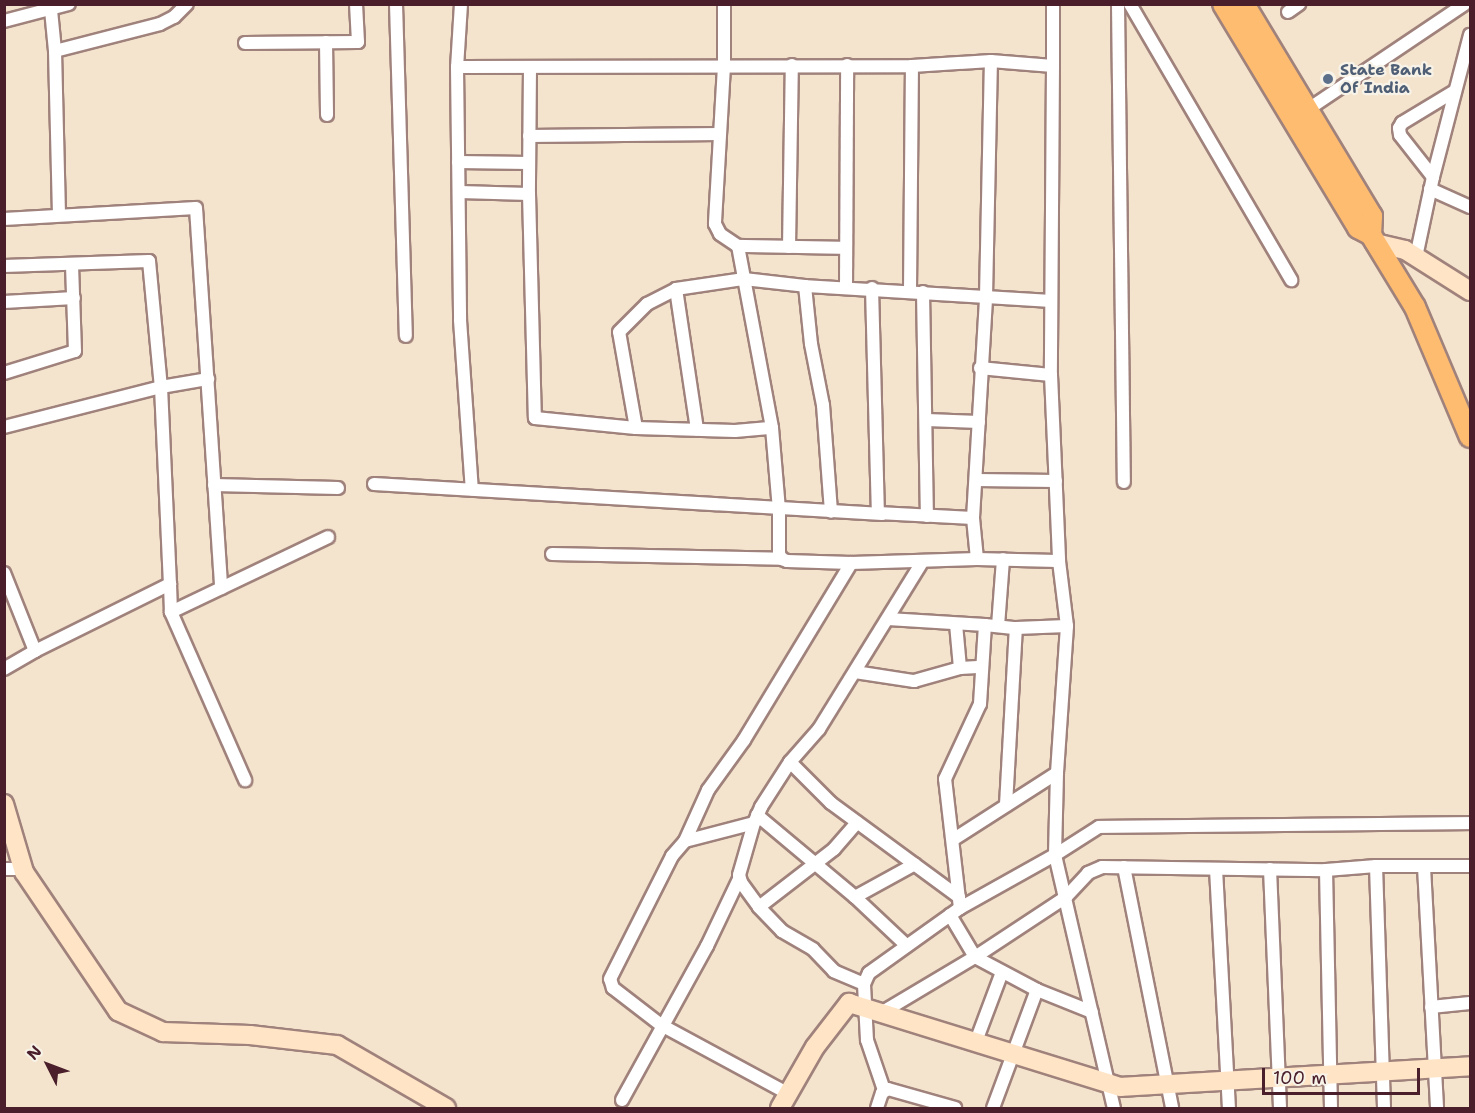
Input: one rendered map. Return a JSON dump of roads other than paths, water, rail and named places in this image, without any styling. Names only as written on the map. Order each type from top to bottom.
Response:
[{"type":"main road","points":[[1223,4],[1358,228],[1373,239],[1418,314],[1470,437]]},
{"type":"main road","points":[[1244,4],[1372,216],[1373,239]]},
{"type":"street","points":[[4,21],[69,4]]},
{"type":"street","points":[[55,51],[160,24],[174,17],[187,4]]},
{"type":"street","points":[[245,43],[358,42],[356,4]]},
{"type":"street","points":[[396,4],[406,336]]},
{"type":"street","points":[[461,4],[457,67],[460,320],[472,490]]},
{"type":"street","points":[[724,4],[724,66],[715,224],[718,231],[738,246],[846,248]]},
{"type":"street","points":[[1053,4],[1051,375],[1059,561],[1067,626],[1057,773],[1056,855],[1113,1108]]},
{"type":"street","points":[[1118,4],[1124,482]]},
{"type":"street","points":[[1130,4],[1291,280]]},
{"type":"street","points":[[1288,12],[1299,4]]},
{"type":"street","points":[[1307,110],[1465,4]]},
{"type":"street","points":[[51,10],[55,51],[58,215]]},
{"type":"street","points":[[1416,257],[1432,183],[1470,35]]},
{"type":"street","points":[[326,42],[327,115]]},
{"type":"street","points":[[457,67],[847,64],[912,66],[991,61],[1053,66]]},
{"type":"street","points":[[977,559],[974,518],[980,369],[986,297],[991,61]]},
{"type":"street","points":[[846,288],[847,64]]},
{"type":"street","points":[[789,247],[792,65]]},
{"type":"street","points":[[910,291],[912,66]]},
{"type":"street","points":[[530,67],[529,194],[535,418],[636,428],[735,431],[772,428]]},
{"type":"street","points":[[1455,92],[1402,123],[1399,129],[1400,135],[1432,183],[1470,207]]},
{"type":"street","points":[[530,136],[720,134]]},
{"type":"street","points":[[459,162],[529,163]]},
{"type":"street","points":[[460,192],[529,194]]},
{"type":"street","points":[[4,219],[196,208],[221,588]]},
{"type":"street","points":[[1373,239],[1405,250],[1470,291]]},
{"type":"street","points":[[738,246],[772,428],[779,510],[779,554],[782,559]]},
{"type":"street","points":[[4,266],[149,261],[161,387],[171,612],[245,780]]},
{"type":"street","points":[[4,373],[73,353],[72,264]]},
{"type":"street","points":[[636,428],[619,332],[647,303],[676,289],[744,279],[805,286],[872,288],[1050,301]]},
{"type":"street","points":[[805,286],[811,344],[823,405],[831,512]]},
{"type":"street","points":[[872,288],[878,513],[882,514]]},
{"type":"street","points":[[676,289],[697,429]]},
{"type":"street","points":[[924,292],[927,516]]},
{"type":"street","points":[[4,302],[74,298]]},
{"type":"street","points":[[980,369],[1051,375]]},
{"type":"street","points":[[4,427],[161,387],[208,379]]},
{"type":"street","points":[[927,420],[979,422]]},
{"type":"street","points":[[976,480],[1056,481]]},
{"type":"street","points":[[374,484],[779,510],[974,518]]},
{"type":"street","points":[[214,485],[338,488]]},
{"type":"street","points":[[171,612],[328,537]]},
{"type":"street","points":[[552,554],[782,559],[851,563],[977,559],[1059,561]]},
{"type":"street","points":[[998,626],[1003,559]]},
{"type":"street","points":[[622,1100],[661,1025],[707,946],[739,879],[755,819],[790,762],[819,729],[922,562]]},
{"type":"street","points":[[851,563],[744,740],[708,790],[685,841],[672,856],[610,979],[614,988],[661,1025],[784,1101],[815,1047],[849,1003],[1108,1086],[1126,1088],[1329,1075],[1382,1069],[1470,1066]]},
{"type":"street","points":[[4,573],[35,651]]},
{"type":"street","points":[[4,669],[35,651],[170,584]]},
{"type":"street","points":[[888,619],[1016,628],[1067,626]]},
{"type":"street","points":[[956,624],[960,668]]},
{"type":"street","points":[[985,625],[980,704],[945,779],[954,839],[957,907],[975,957],[1037,990],[1092,1012]]},
{"type":"street","points":[[1006,805],[1016,628]]},
{"type":"street","points":[[855,672],[915,681],[960,668],[982,667]]},
{"type":"street","points":[[790,762],[831,803],[915,864],[957,907]]},
{"type":"street","points":[[954,839],[1057,773]]},
{"type":"street","points":[[4,804],[13,825],[13,869],[111,1005],[118,1011],[163,1032],[250,1035],[332,1044],[446,1108]]},
{"type":"street","points":[[685,841],[755,819]]},
{"type":"street","points":[[755,819],[855,897],[907,946]]},
{"type":"street","points":[[759,907],[834,849],[857,823]]},
{"type":"street","points":[[877,1108],[884,1090],[867,1040],[873,1011],[864,984],[869,973],[957,907],[1056,855],[1090,832],[1109,826],[1470,823]]},
{"type":"street","points":[[855,897],[915,864]]},
{"type":"street","points":[[1376,866],[1384,1108]]},
{"type":"street","points":[[873,1011],[975,957],[1066,897],[1088,873],[1096,869],[1124,867],[1326,870],[1376,866],[1469,869]]},
{"type":"street","points":[[1124,867],[1172,1108]]},
{"type":"street","points":[[1424,867],[1437,1108]]},
{"type":"street","points":[[1216,869],[1229,1108]]},
{"type":"street","points":[[1270,869],[1280,1108]]},
{"type":"street","points":[[1326,870],[1331,1108]]},
{"type":"street","points":[[739,879],[759,907],[782,931],[818,953],[829,967],[864,984]]},
{"type":"street","points":[[975,1044],[1002,972]]},
{"type":"street","points":[[993,1108],[1037,990]]},
{"type":"street","points":[[1431,1007],[1470,1003]]},
{"type":"street","points":[[884,1090],[890,1089],[955,1108]]},
{"type":"place","name":"State Bank Of India","points":[[1328,79]]}]
